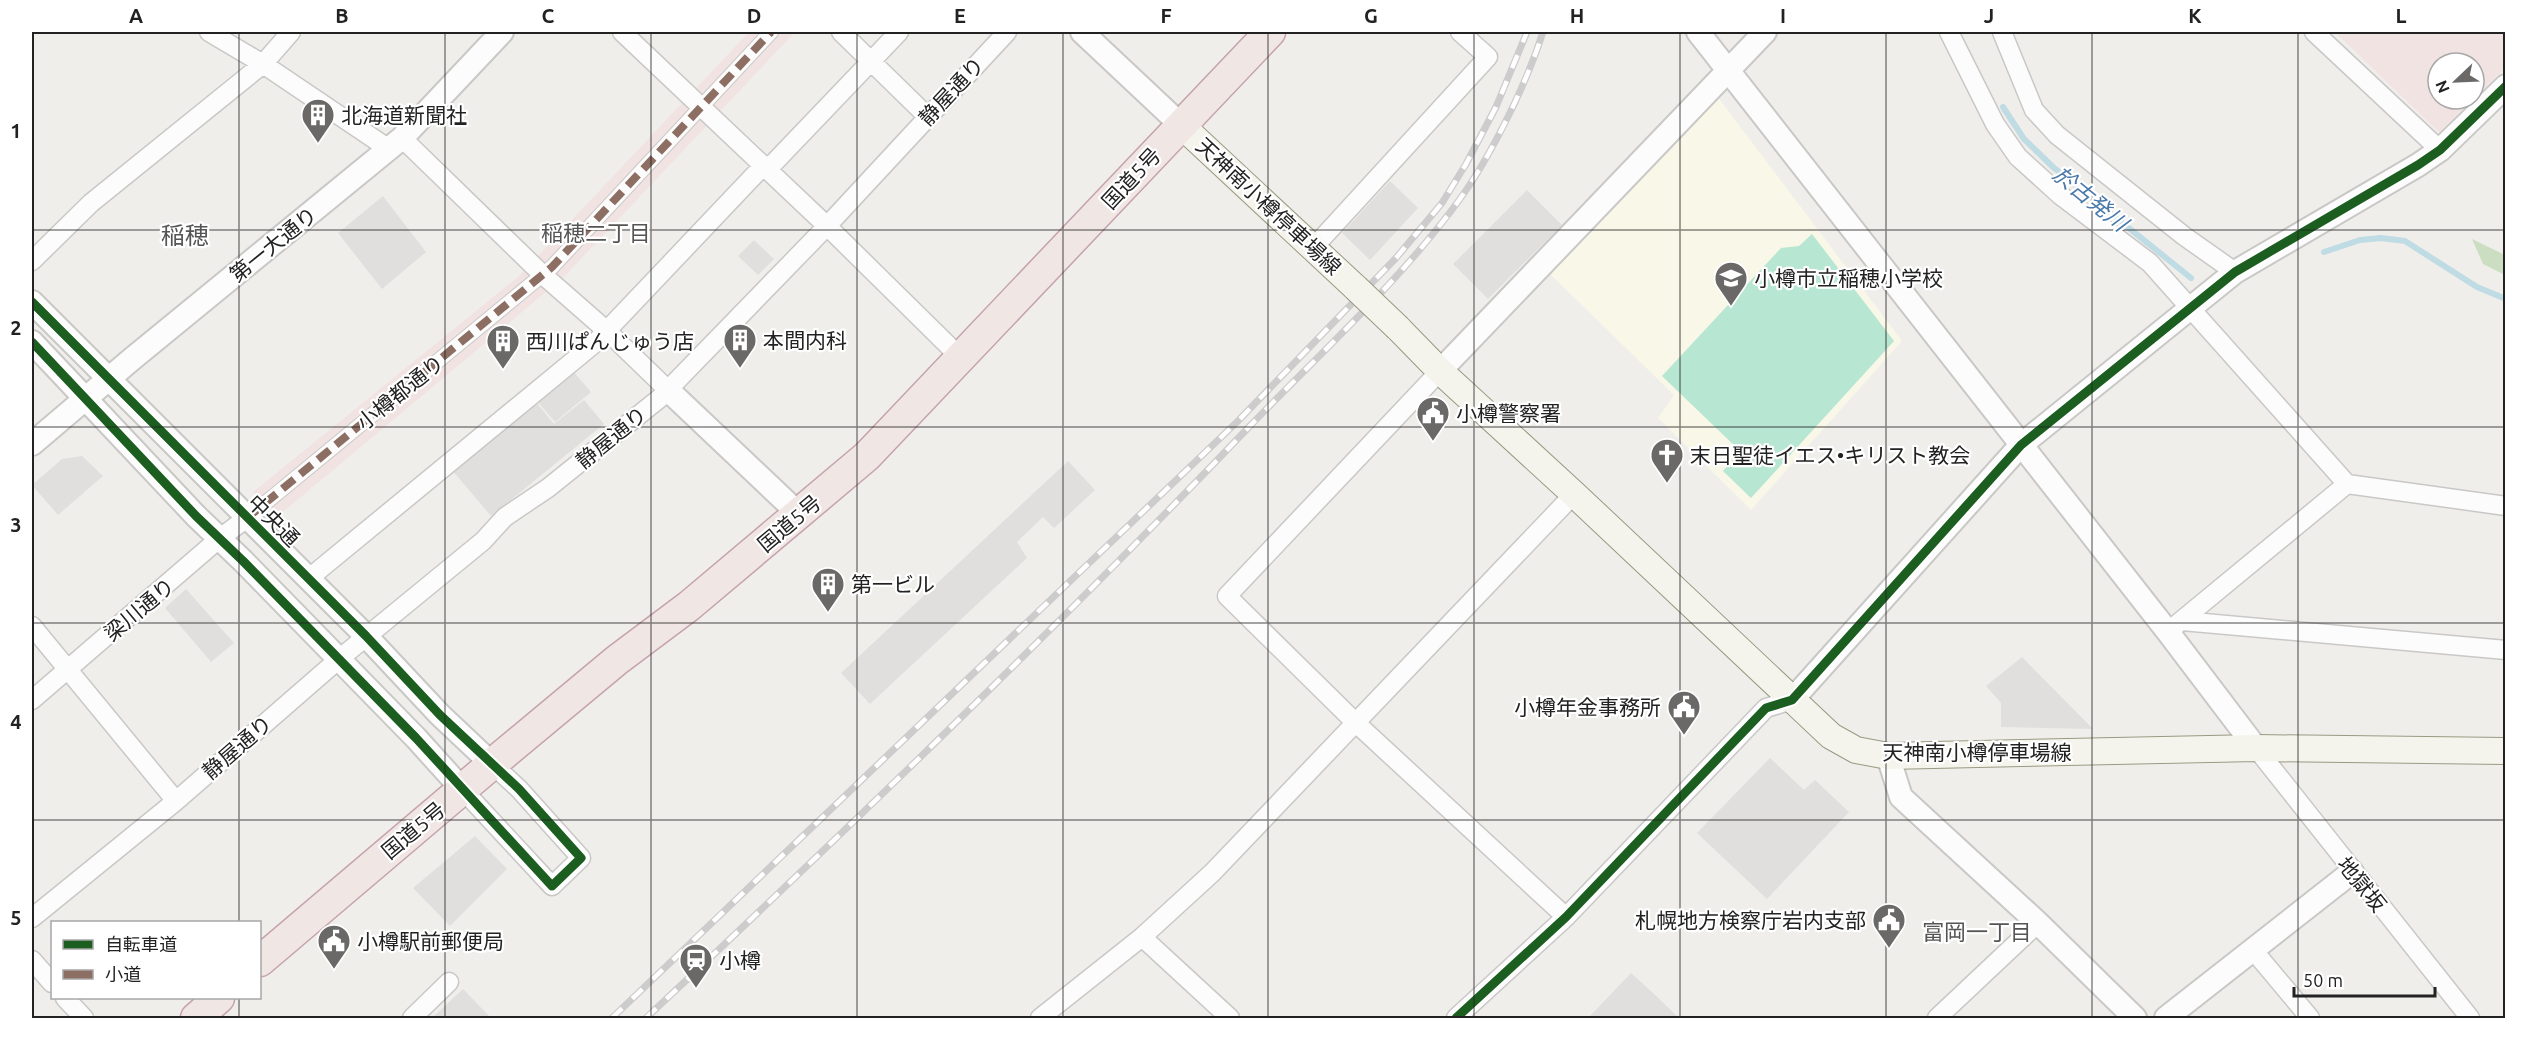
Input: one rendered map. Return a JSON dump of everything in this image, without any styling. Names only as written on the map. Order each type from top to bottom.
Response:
[{"type":"highway","name":"国道5号","points":[[261,961],[462,789],[617,660],[689,606],[800,515],[867,456],[962,359],[1270,32]]},
{"type":"highway","points":[[196,1018],[218,999]]},
{"type":"main road","name":"天神南小樽停車場線","points":[[1181,125],[1792,700],[1831,736],[1856,750],[1888,756],[2256,748],[2505,751]]},
{"type":"street","points":[[208,32],[396,143],[548,271],[607,331],[800,515]]},
{"type":"street","points":[[32,261],[91,203],[263,64],[291,32]]},
{"type":"street","points":[[622,32],[766,167],[962,359]]},
{"type":"street","name":"小樽都通り","points":[[247,518],[548,271],[700,105],[771,32]]},
{"type":"street","points":[[841,32],[928,117]]},
{"type":"street","points":[[308,579],[607,331],[899,32]]},
{"type":"street","name":"静屋通り","points":[[32,918],[176,801],[366,636],[483,541],[505,517],[548,488],[668,390],[827,226],[1007,32]]},
{"type":"street","points":[[1082,32],[1181,125]]},
{"type":"street","points":[[1314,248],[1488,57],[1460,32]]},
{"type":"street","points":[[1698,32],[2021,445],[2175,626],[2256,748]]},
{"type":"street","points":[[1566,917],[1356,723],[1227,596],[1440,370],[1765,32]]},
{"type":"street","points":[[1949,32],[1995,124],[2018,157],[2060,195],[2150,263],[2347,484],[2505,506]]},
{"type":"street","points":[[2002,32],[2034,110],[2057,135],[2184,236],[2235,272]]},
{"type":"street","points":[[2314,32],[2440,150]]},
{"type":"street","name":"第一大通り","points":[[32,444],[396,143],[494,34]]},
{"type":"street","points":[[1456,1018],[1566,917],[1766,708],[1792,700],[2021,445],[2235,272],[2440,150],[2505,86]]},
{"type":"street","name":"中央通","points":[[32,302],[366,636],[440,715],[492,764]]},
{"type":"street","points":[[32,342],[339,659],[552,886],[581,858],[519,789],[492,764]]},
{"type":"street","points":[[2175,626],[2347,484]]},
{"type":"street","points":[[1040,1018],[1142,937],[1212,873],[1574,494]]},
{"type":"street","name":"梁川通り","points":[[32,700],[220,538],[247,518]]},
{"type":"street","points":[[32,626],[176,801]]},
{"type":"street","points":[[2175,626],[2505,650]]},
{"type":"street","name":"地獄坂","points":[[2256,748],[2470,1018]]},
{"type":"street","points":[[1888,756],[1901,797],[2038,923],[2135,1018]]},
{"type":"street","points":[[2166,1018],[2352,872]]},
{"type":"street","points":[[1937,1018],[2038,923]]},
{"type":"street","points":[[1142,937],[1230,1018]]},
{"type":"street","points":[[2253,950],[2310,1018]]},
{"type":"street","points":[[32,960],[51,982]]},
{"type":"street","points":[[412,1018],[449,982]]},
{"type":"street","points":[[66,999],[84,1018]]},
{"type":"shaded area","points":[[749,32],[795,32],[564,277],[277,517],[253,492],[519,276]]},
{"type":"shaded area","points":[[2505,32],[2505,68],[2486,86],[2486,51],[2426,51],[2426,111],[2461,111],[2439,132],[2336,33]]},
{"type":"shaded area","name":"小樽市立稲穂小学校","points":[[1717,96],[1902,341],[1751,510],[1658,418],[1674,395],[1550,274]]},
{"type":"shaded area","points":[[1390,181],[1418,208],[1370,260],[1342,233]]},
{"type":"shaded area","points":[[1527,190],[1562,225],[1488,299],[1453,264]]},
{"type":"shaded area","points":[[383,196],[426,252],[382,289],[338,233]]},
{"type":"shaded area","points":[[754,240],[774,259],[758,275],[738,256]]},
{"type":"shaded area","points":[[573,371],[591,392],[555,422],[537,401]]},
{"type":"shaded area","points":[[584,400],[604,424],[491,516],[452,470],[536,402],[554,424]]},
{"type":"shaded area","points":[[82,456],[103,476],[58,515],[32,485],[62,459]]},
{"type":"shaded area","points":[[1068,461],[1095,490],[1054,528],[1043,517],[1017,542],[1027,558],[870,704],[841,673]]},
{"type":"shaded area","points":[[186,589],[234,643],[211,662],[165,608]]},
{"type":"shaded area","points":[[2022,657],[2093,729],[2001,727],[2001,703],[1986,686]]},
{"type":"shaded area","points":[[1770,758],[1804,790],[1815,780],[1849,812],[1767,899],[1697,833]]},
{"type":"shaded area","points":[[475,836],[507,869],[450,926],[413,888]]},
{"type":"shaded area","points":[[1631,973],[1653,993],[1679,1018],[1588,1018]]},
{"type":"shaded area","points":[[463,989],[491,1018],[432,1018]]},
{"type":"green space","points":[[1812,234],[1894,341],[1751,498],[1723,471],[1740,451],[1662,376],[1781,248],[1799,246]]},
{"type":"green space","points":[[2472,239],[2505,255],[2505,275],[2483,264]]},
{"type":"waterway","name":"於古発川","points":[[2003,107],[2024,139],[2053,167],[2191,278]]},
{"type":"waterway","name":"於古発川","points":[[2324,252],[2360,240],[2381,238],[2405,241],[2477,287],[2506,299]]},
{"type":"railway","points":[[612,1018],[1237,422],[1396,258],[1442,203],[1466,164],[1496,107],[1527,32]]},
{"type":"railway","points":[[646,1018],[875,800],[1101,579],[1404,268],[1451,211],[1478,172],[1504,125],[1543,32]]},
{"type":"marked path","points":[[247,518],[552,267],[771,32]]},
{"type":"cycle path","points":[[1456,1018],[1566,917],[1766,708],[1792,700],[2021,445],[2235,272],[2440,150],[2506,86]]},
{"type":"cycle path","points":[[32,302],[366,636],[440,715],[519,789],[581,858],[552,886],[416,738],[196,516],[32,342]]},
{"type":"place","name":"北海道新聞社","points":[[318,144]]},
{"type":"place","name":"小樽市立稲穂小学校","points":[[1731,307]]},
{"type":"place","name":"本間内科","points":[[740,369]]},
{"type":"place","name":"西川ぱんじゅう店","points":[[503,370]]},
{"type":"place","name":"小樽警察署","points":[[1433,442]]},
{"type":"place","name":"末日聖徒イエス•キリスト教会","points":[[1667,484]]},
{"type":"place","name":"第一ビル","points":[[828,613]]},
{"type":"place","name":"小樽年金事務所","points":[[1684,736]]},
{"type":"place","name":"札幌地方検察庁岩内支部","points":[[1889,949]]},
{"type":"place","name":"小樽駅前郵便局","points":[[334,970]]},
{"type":"place","name":"小樽","points":[[696,989]]},
{"type":"district","name":"稲穂二丁目","points":[[596,232]]},
{"type":"district","name":"稲穂","points":[[185,235]]},
{"type":"district","name":"富岡一丁目","points":[[1977,931]]}]
